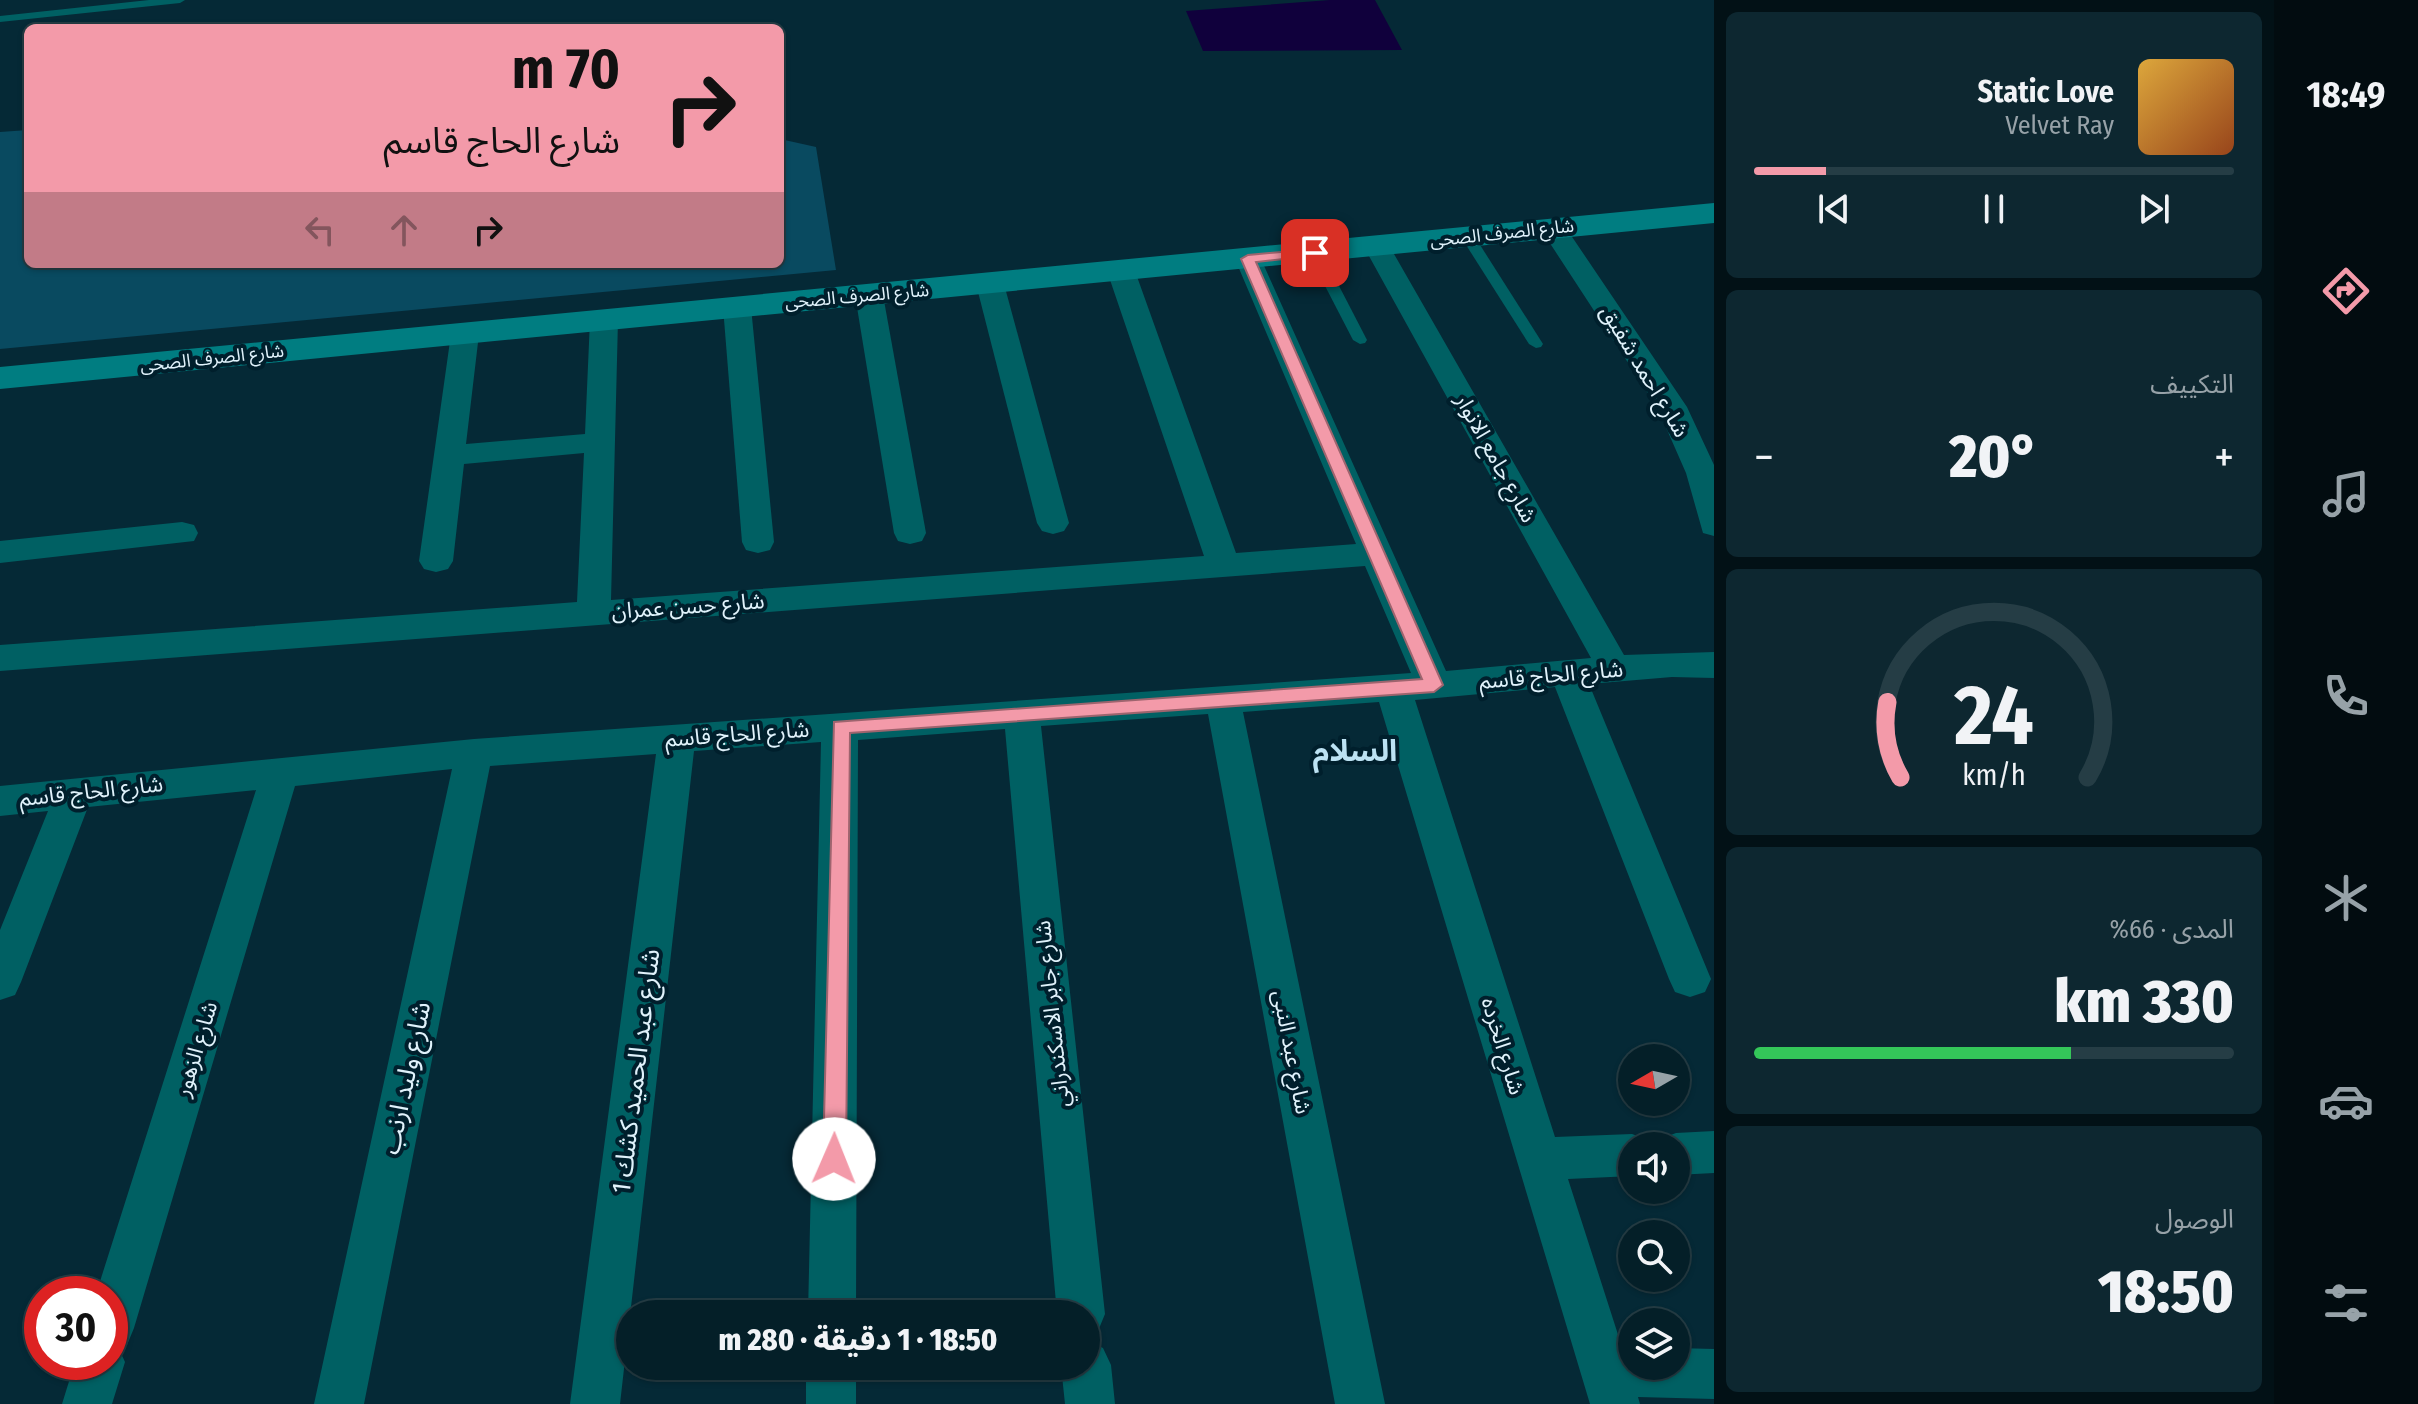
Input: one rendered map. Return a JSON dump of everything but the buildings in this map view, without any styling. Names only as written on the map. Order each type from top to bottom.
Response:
[{"type":"street","name":"شارع الصرف الصحى","points":[[0,378],[1714,213]]},
{"type":"street","name":"شارع احمد شفيق","points":[[1553,228],[1672,407],[1702,473],[1714,525]]},
{"type":"street","name":"شارع جامع الانوار","points":[[1377,247],[1615,670]]},
{"type":"street","name":"شارع الخرده","points":[[1248,259],[1377,554],[1538,1159],[1610,1388]]},
{"type":"street","points":[[1121,271],[1224,565]]},
{"type":"street","points":[[990,284],[1053,523]]},
{"type":"street","points":[[869,295],[910,533]]},
{"type":"street","points":[[737,307],[758,542]]},
{"type":"street","points":[[594,613],[604,320]]},
{"type":"street","points":[[436,561],[465,334]]},
{"type":"street","points":[[449,455],[600,442]]},
{"type":"street","points":[[0,552],[182,533]]},
{"type":"street","name":"شارع حسن عمران","points":[[0,658],[1377,554]]},
{"type":"street","name":"شارع الحاج قاسم","points":[[0,801],[281,770],[474,753],[1714,665]]},
{"type":"street","points":[[1567,674],[1690,979]]},
{"type":"street","name":"شارع عبد النبى","points":[[1223,700],[1360,1404]]},
{"type":"street","name":"شارع جابر الاسكندراني","points":[[1022,714],[1080,1300]]},
{"type":"street","points":[[832,1300],[840,727]]},
{"type":"street","name":"شارع عبد الحميد كشك 1","points":[[595,1404],[677,738]]},
{"type":"street","name":"شارع وليد ارنب","points":[[339,1404],[474,753]]},
{"type":"street","name":"شارع الزهور","points":[[126,1276],[281,770]]},
{"type":"street","points":[[0,982],[74,793]]},
{"type":"street","points":[[1690,1153],[1714,1152]]},
{"type":"street","points":[[1538,1159],[1618,1156]]},
{"type":"street","points":[[1610,1388],[1714,1374]]},
{"type":"street","points":[[87,1404],[94,1380]]},
{"type":"street","points":[[831,1380],[831,1404]]},
{"type":"street","points":[[1088,1380],[1090,1404]]},
{"type":"lane","points":[[0,19],[180,0]]},
{"type":"lane","points":[[1468,237],[1536,344]]},
{"type":"lane","points":[[1315,253],[1360,340]]},
{"type":"shaded area","points":[[1330,0],[1375,0],[1402,50],[1203,51],[1186,11]]},
{"type":"shaded area","points":[[24,130],[24,268],[784,268],[784,140],[816,147],[836,270],[0,349],[0,132]]},
{"type":"district","name":"السلام","points":[[1355,751]]},
{"type":"route","points":[[834,1159],[840,727],[1434,685],[1248,259],[1315,253]]}]
